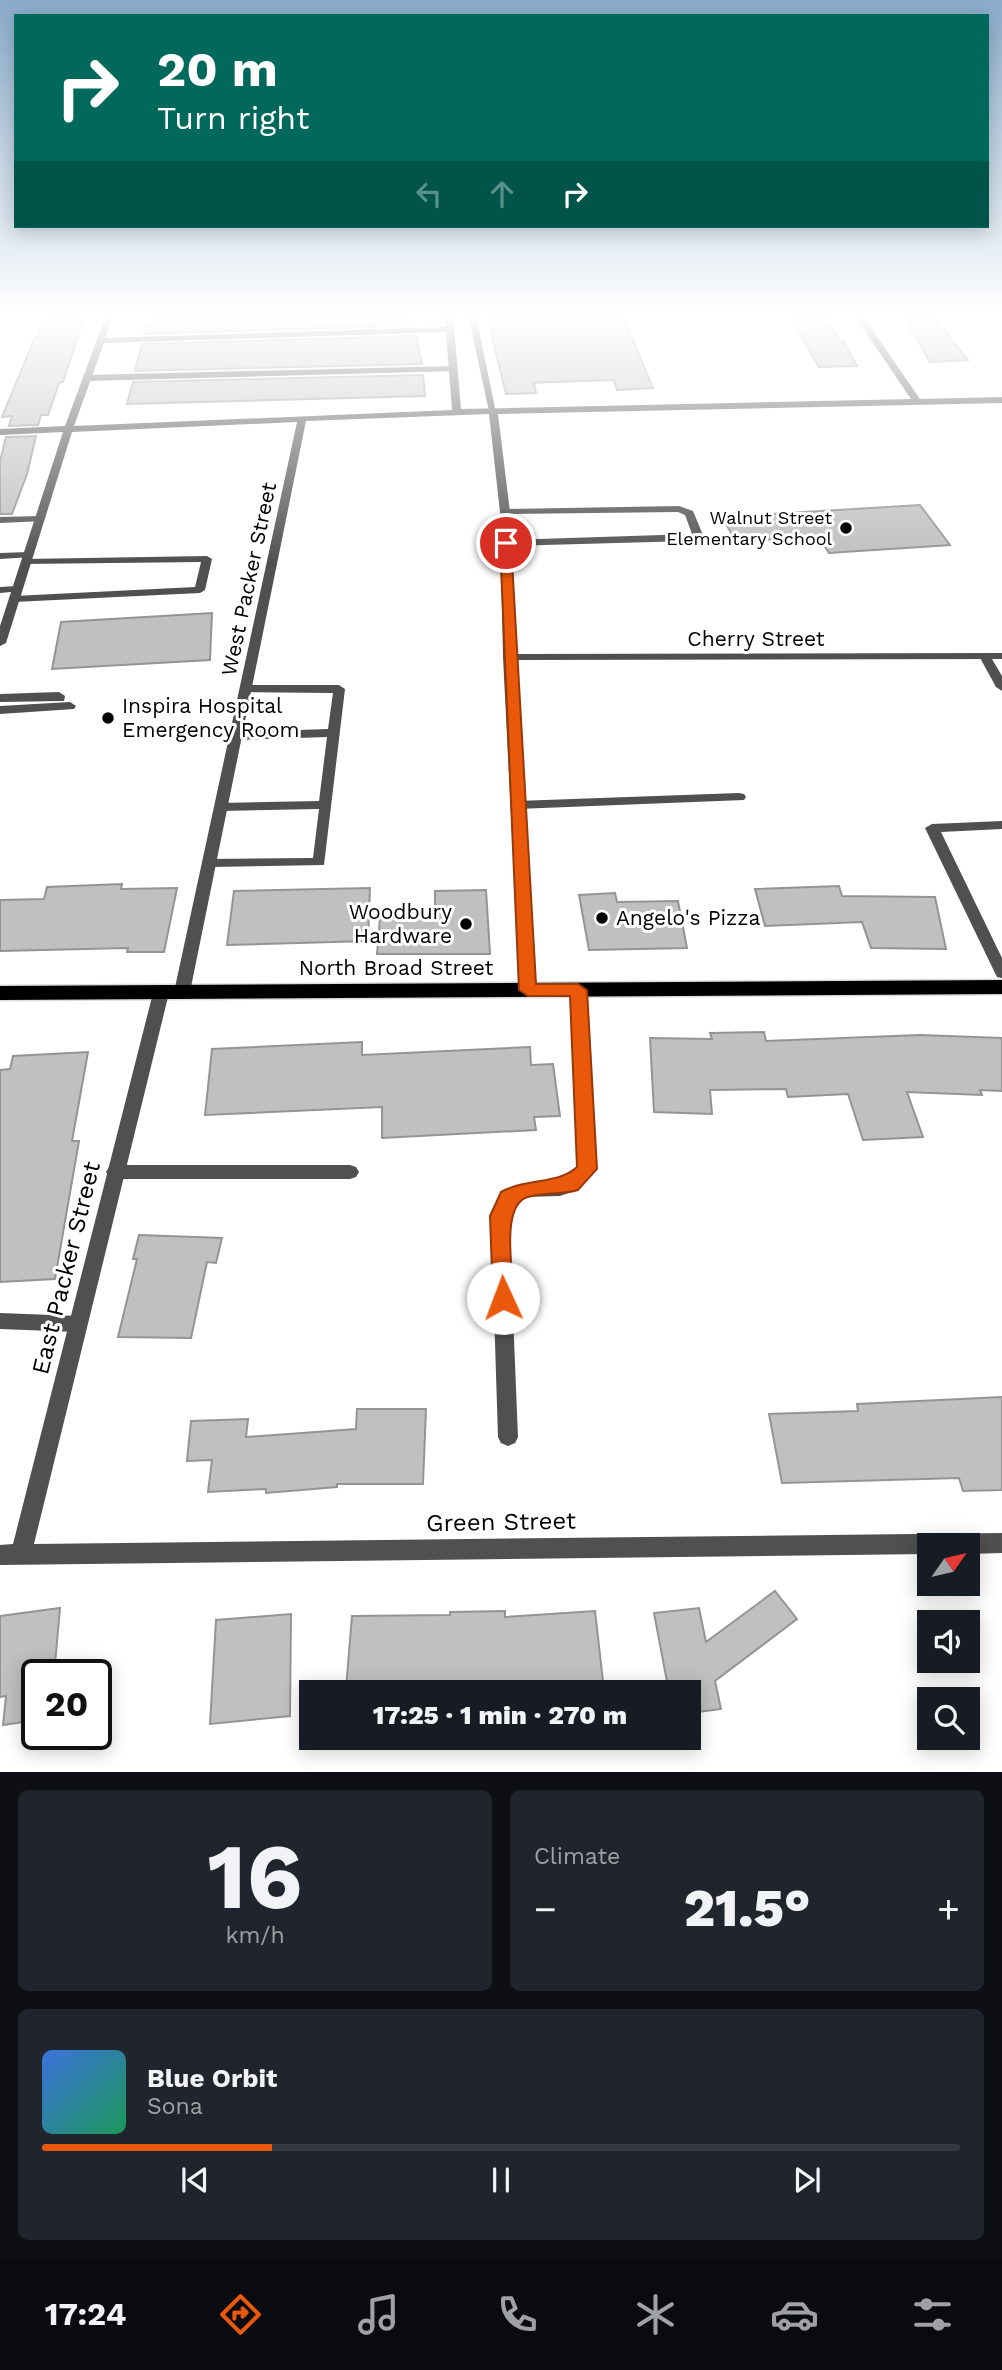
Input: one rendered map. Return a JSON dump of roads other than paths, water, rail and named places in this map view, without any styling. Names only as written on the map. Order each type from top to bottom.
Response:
[{"type":"main road","name":"North Broad Street","points":[[0,993],[1002,988]]},
{"type":"street","points":[[0,643],[80,398]]},
{"type":"street","points":[[456,398],[457,412]]},
{"type":"street","points":[[490,398],[505,512],[509,657],[528,990]]},
{"type":"street","points":[[0,432],[457,412],[1002,400]]},
{"type":"street","name":"West Packer Street","points":[[182,992],[302,420]]},
{"type":"street","points":[[505,512],[679,509],[689,513],[698,535],[689,538],[506,543]]},
{"type":"street","points":[[0,520],[40,519]]},
{"type":"street","points":[[0,556],[207,559],[200,590],[16,594],[0,590]]},
{"type":"street","points":[[985,656],[1002,687]]},
{"type":"street","name":"Cherry Street","points":[[509,657],[1002,656]]},
{"type":"street","points":[[209,863],[319,862],[339,689],[246,689]]},
{"type":"street","points":[[0,698],[59,696],[65,702],[0,710]]},
{"type":"street","points":[[236,736],[334,733]]},
{"type":"street","points":[[517,805],[739,797]]},
{"type":"street","points":[[221,807],[326,805]]},
{"type":"street","points":[[1002,825],[932,828],[1002,973]]},
{"type":"street","points":[[508,1437],[500,1216],[508,1197],[524,1189],[571,1185],[587,1169],[578,990]]},
{"type":"street","name":"East Packer Street","points":[[11,1555],[78,1324],[161,993]]},
{"type":"street","points":[[115,1172],[350,1172]]},
{"type":"street","points":[[0,1321],[78,1324]]},
{"type":"street","name":"Green Street","points":[[11,1555],[1002,1543]]},
{"type":"place","name":"Walnut Street Elementary School","points":[[846,528]]},
{"type":"place","name":"Inspira Hospital Emergency Room","points":[[108,718]]},
{"type":"place","name":"Angelo's Pizza","points":[[602,918]]},
{"type":"place","name":"Woodbury Hardware","points":[[466,924]]}]
